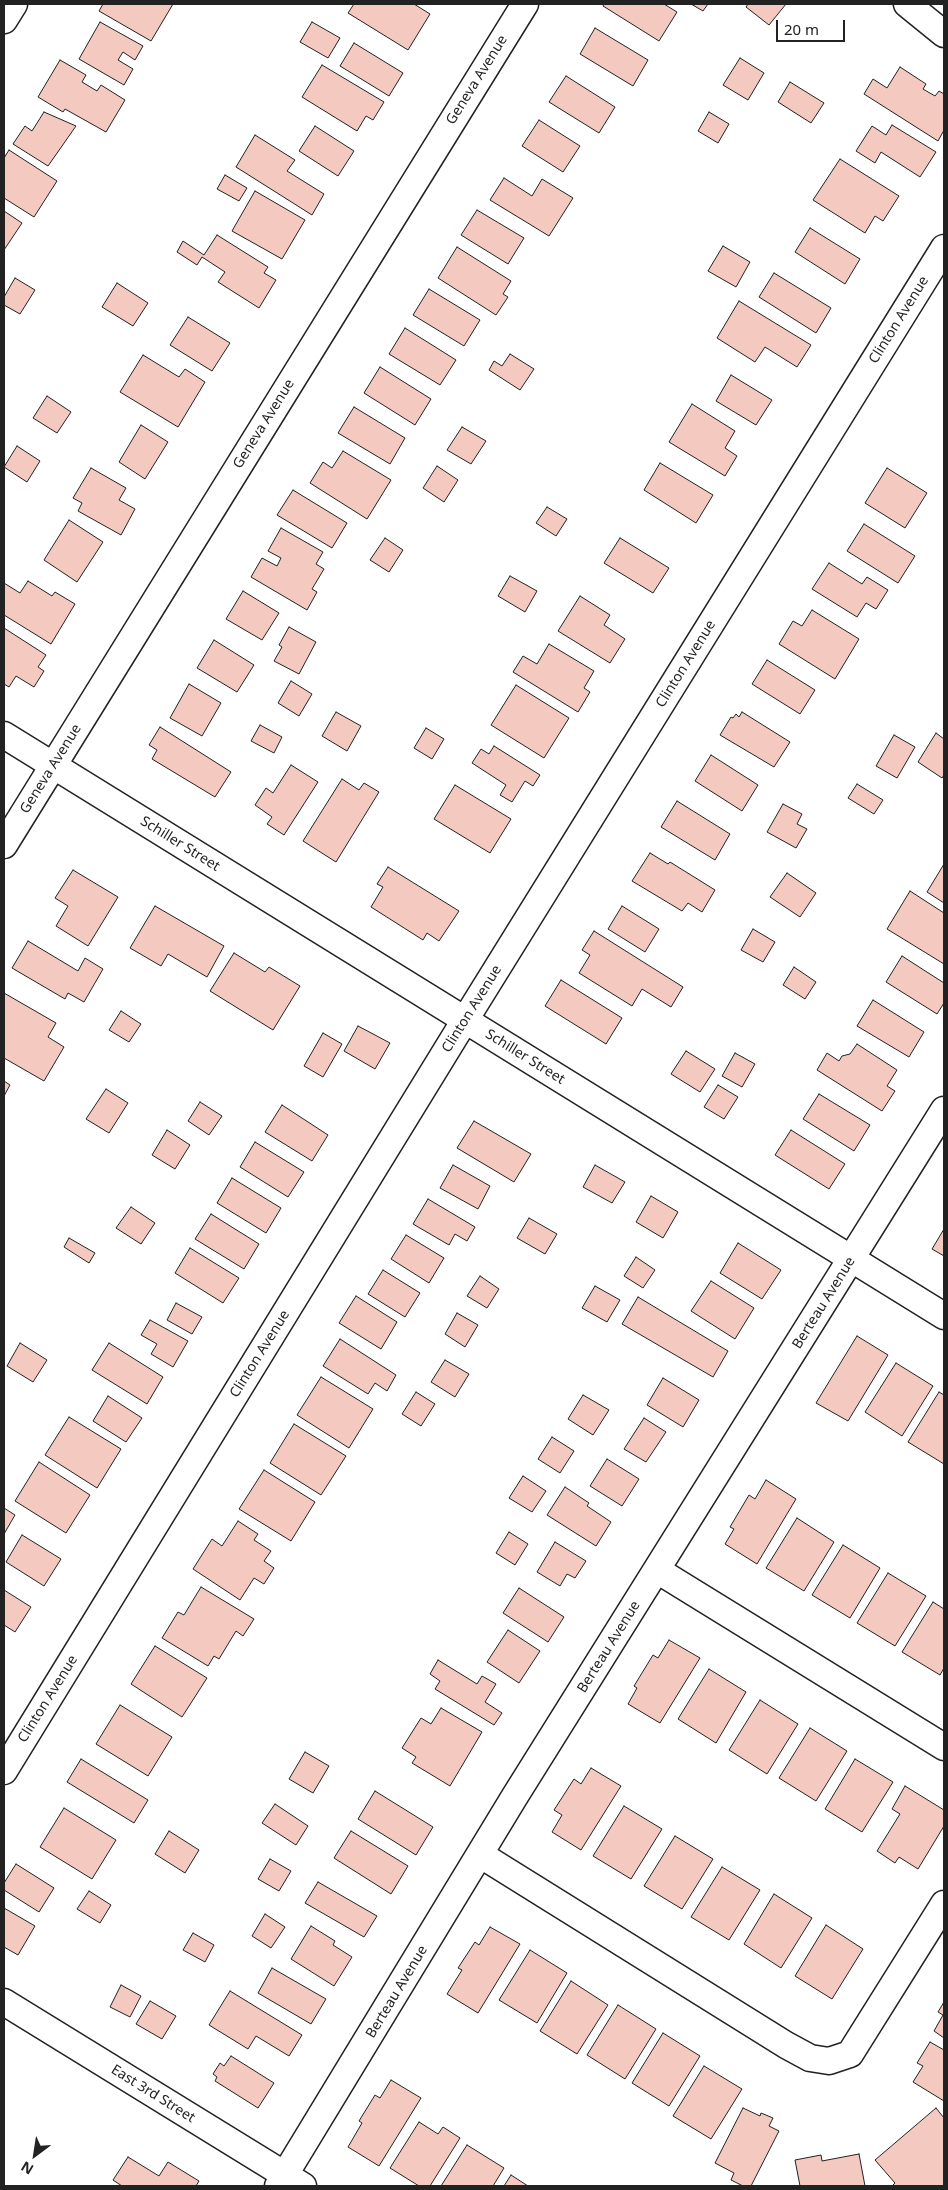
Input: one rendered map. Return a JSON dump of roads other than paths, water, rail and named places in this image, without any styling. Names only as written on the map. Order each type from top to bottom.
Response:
[{"type":"street","points":[[4,20],[14,4]]},
{"type":"street","name":"Geneva Avenue","points":[[4,845],[525,4]]},
{"type":"street","points":[[908,4],[944,34]]},
{"type":"street","name":"Clinton Avenue","points":[[4,1771],[465,1020],[944,248]]},
{"type":"street","name":"Schiller Street","points":[[4,735],[944,1316]]},
{"type":"street","name":"Berteau Avenue","points":[[289,2183],[515,1796],[944,1110]]},
{"type":"street","points":[[657,1570],[944,1747]]},
{"type":"street","points":[[481,1855],[786,2045],[810,2058],[829,2061],[850,2054],[944,1904]]},
{"type":"street","name":"East 3rd Street","points":[[4,2002],[289,2183]]}]
